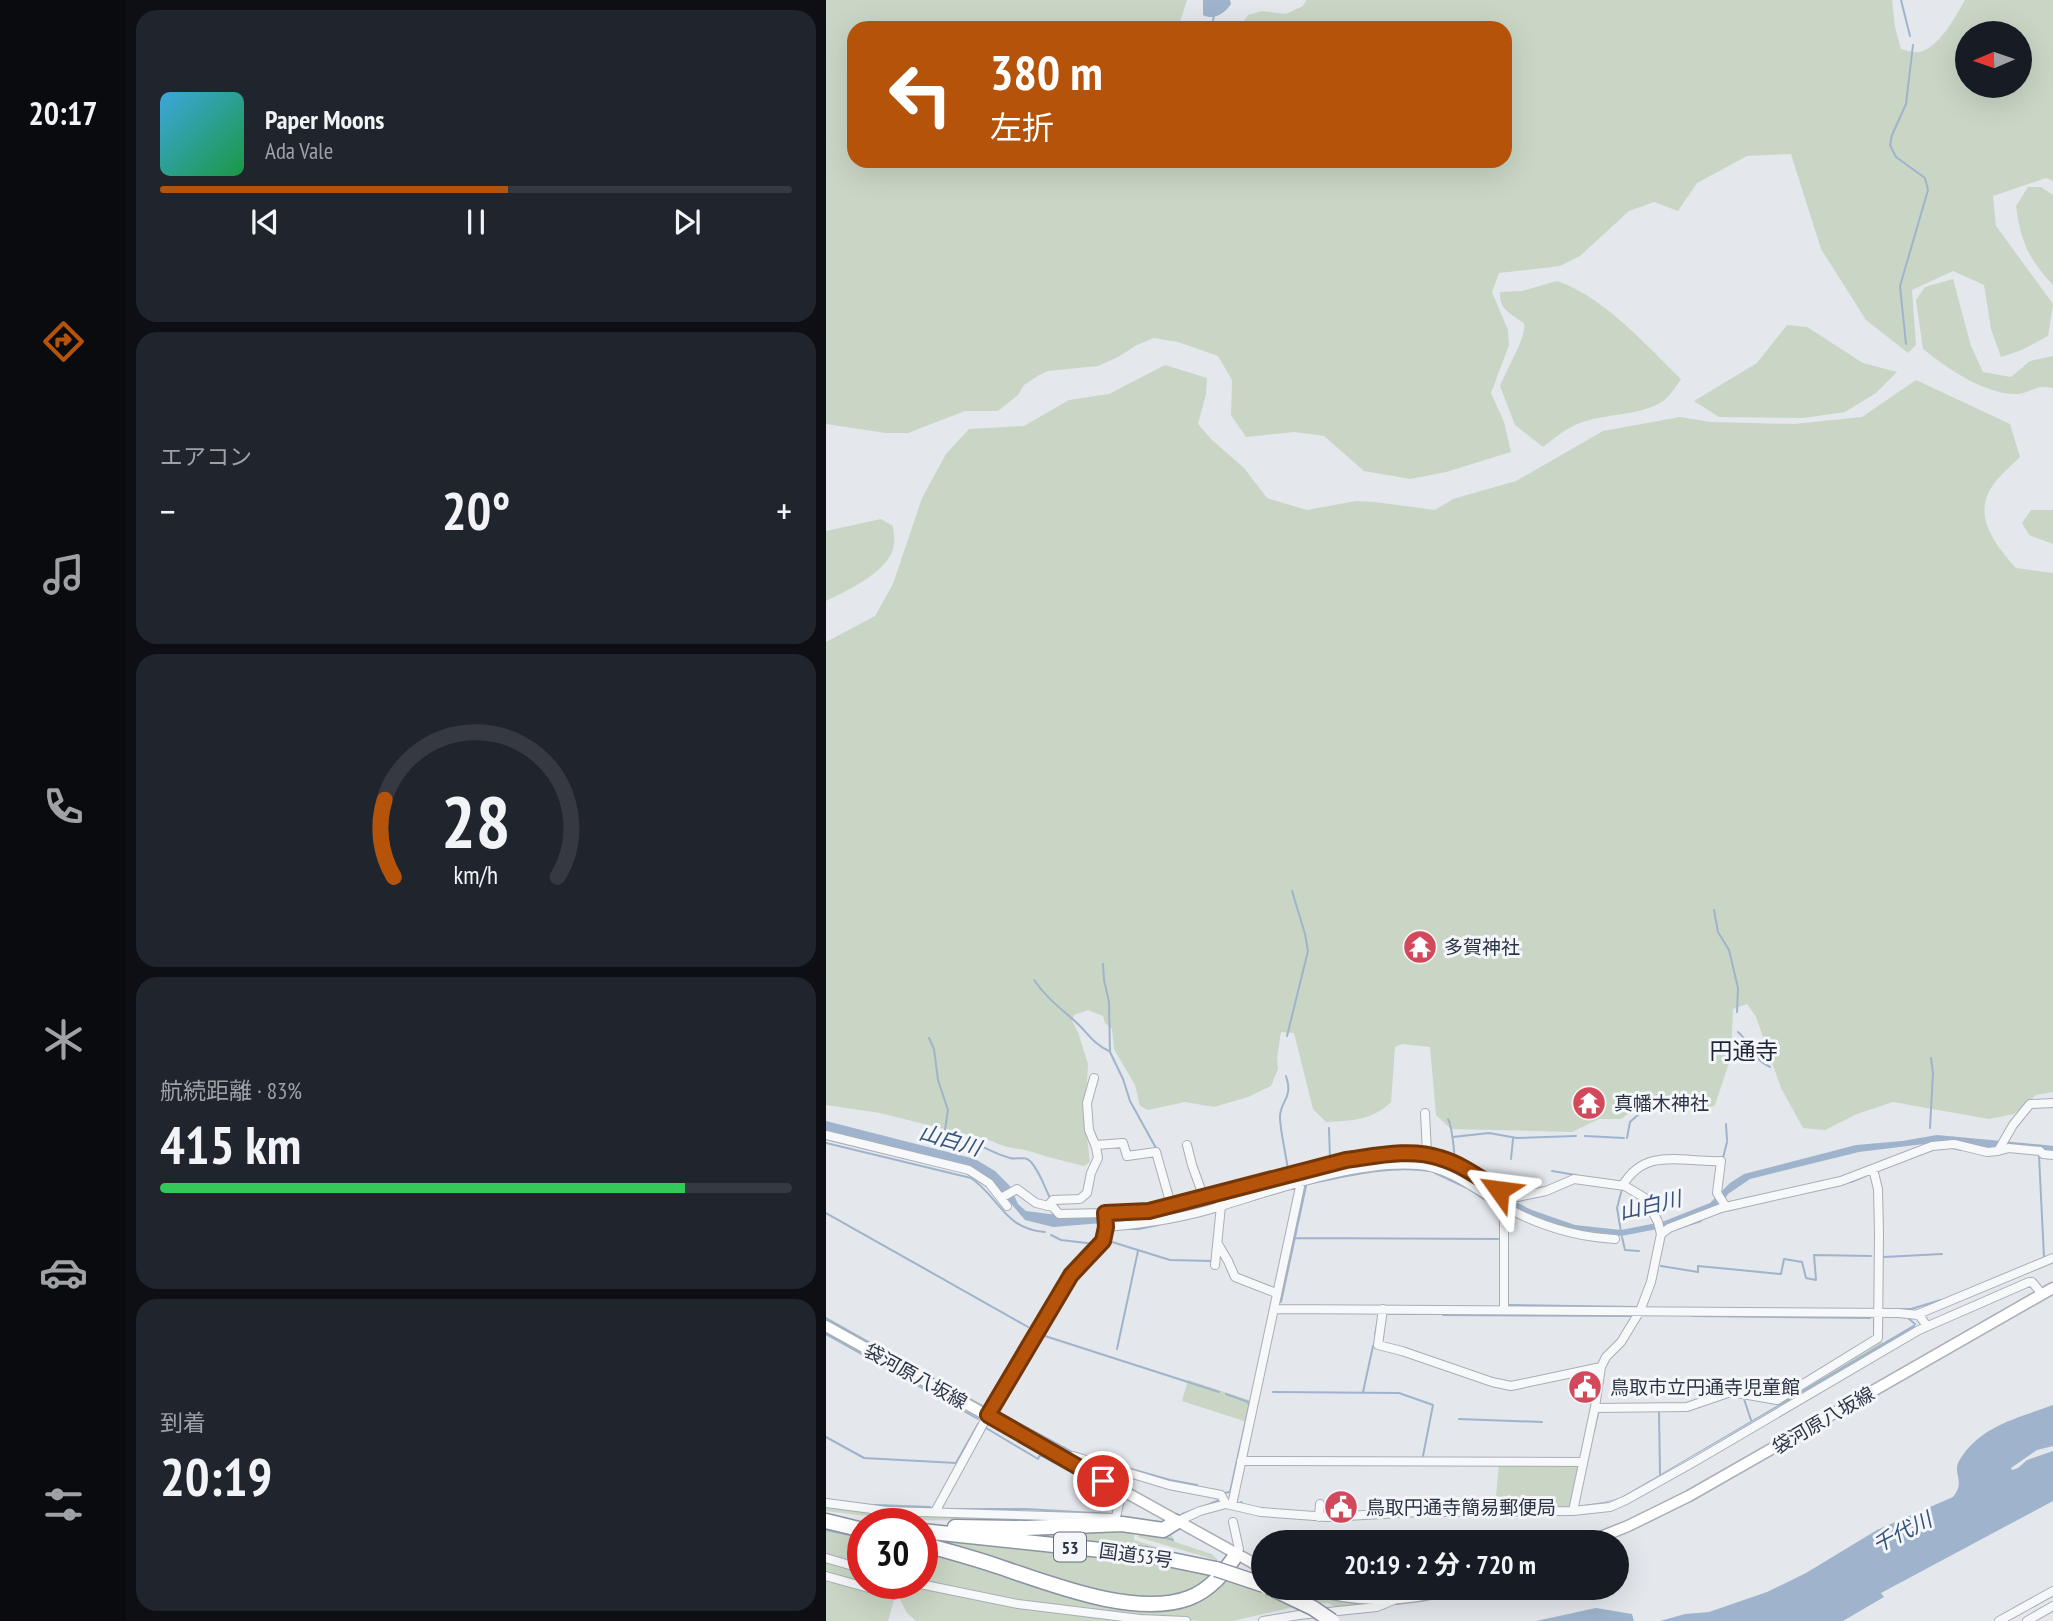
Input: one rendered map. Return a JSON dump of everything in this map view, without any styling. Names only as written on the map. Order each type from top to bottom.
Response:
[{"type":"highway","points":[[826,1520],[847,1524]]},
{"type":"highway","points":[[938,1529],[1122,1524],[1163,1530],[1176,1522]]},
{"type":"highway","name":"国道53号","points":[[938,1531],[1148,1555],[1216,1569],[1251,1581]]},
{"type":"highway","points":[[938,1548],[1059,1588],[1142,1603],[1189,1598],[1210,1586],[1223,1574],[1236,1555]]},
{"type":"highway","points":[[1296,1600],[1332,1621]]},
{"type":"main road","name":"袋河原八坂線","points":[[1619,1530],[1689,1496],[2048,1291]]},
{"type":"main road","name":"袋河原八坂線","points":[[826,1326],[1251,1562]]},
{"type":"street","points":[[1047,1206],[1053,1200],[1084,1197],[1098,1158],[1089,1130],[1087,1102],[1094,1078]]},
{"type":"street","points":[[1999,1150],[2030,1104],[2053,1103]]},
{"type":"street","points":[[1425,1113],[1427,1154]]},
{"type":"street","points":[[826,1135],[969,1170],[989,1184],[1007,1206]]},
{"type":"street","points":[[1096,1145],[1108,1142],[1123,1143],[1127,1156],[1156,1152],[1171,1205]]},
{"type":"street","points":[[1660,1233],[1726,1207],[1841,1181],[1941,1144],[1954,1144],[1987,1152],[2019,1149],[2053,1155]]},
{"type":"street","points":[[1188,1145],[1204,1198]]},
{"type":"street","points":[[1001,1198],[1017,1189],[1036,1203],[1053,1207],[1059,1214],[1149,1211],[1216,1196],[1232,1188],[1346,1160],[1380,1155],[1427,1154],[1462,1167],[1513,1198],[1546,1191],[1574,1178],[1623,1185],[1645,1198],[1658,1222],[1660,1233],[1651,1282],[1640,1311],[1621,1342],[1606,1357],[1601,1367],[1573,1511]]},
{"type":"street","points":[[1623,1185],[1631,1174],[1663,1157],[1721,1161],[1717,1192],[1726,1207]]},
{"type":"street","points":[[1106,1227],[1150,1223],[1221,1206],[1301,1182],[1379,1167],[1417,1165],[1449,1174],[1504,1206],[1558,1230],[1615,1239]]},
{"type":"street","points":[[1595,1408],[1687,1407],[1731,1392],[1777,1399],[1878,1338],[1880,1233],[1878,1189],[1873,1169]]},
{"type":"street","points":[[1229,1504],[1241,1461],[1301,1182]]},
{"type":"street","points":[[1215,1265],[1221,1206],[1216,1196]]},
{"type":"street","points":[[1504,1206],[1504,1309]]},
{"type":"street","points":[[937,1508],[988,1415],[1071,1275],[1103,1241],[1105,1213]]},
{"type":"street","points":[[1218,1244],[1237,1279],[1276,1293]]},
{"type":"street","points":[[1274,1309],[1916,1314],[2053,1258]]},
{"type":"street","points":[[1176,1522],[1199,1511],[1229,1504],[1261,1512],[1319,1517],[1419,1512],[1573,1511],[1610,1507],[1927,1326],[2029,1282],[2048,1291]]},
{"type":"street","points":[[1383,1309],[1378,1345],[1492,1382],[1518,1386],[1601,1367]]},
{"type":"street","points":[[1916,1314],[1927,1326]]},
{"type":"street","points":[[1065,1460],[1073,1456],[1169,1485],[1221,1495],[1229,1504]]},
{"type":"street","points":[[1241,1461],[1583,1462]]},
{"type":"street","points":[[938,1512],[1113,1518],[1116,1517],[1122,1491]]},
{"type":"street","points":[[826,1503],[864,1508]]},
{"type":"street","points":[[1319,1517],[1320,1504]]},
{"type":"street","points":[[1233,1522],[1238,1549],[1236,1555]]},
{"type":"street","points":[[826,1558],[847,1564]]},
{"type":"street","points":[[826,1576],[847,1582]]},
{"type":"street","points":[[938,1588],[1018,1604],[1140,1619],[1186,1621]]},
{"type":"street","points":[[1999,1621],[2053,1591]]},
{"type":"street","points":[[1264,1621],[1377,1607],[1395,1600]]},
{"type":"street","points":[[2027,1621],[2053,1606]]},
{"type":"green space","points":[[826,0],[1187,0],[1180,21],[847,21],[847,168],[1512,168],[1512,21],[1243,21],[1248,15],[1262,11],[1286,14],[1303,6],[1306,0],[1892,0],[1901,49],[1918,52],[1930,47],[1942,36],[1965,0],[2053,0],[2053,181],[2046,178],[1993,196],[1996,226],[2053,304],[2048,336],[2022,350],[2001,357],[1991,329],[1984,285],[1953,271],[1912,290],[1916,345],[1908,353],[1866,320],[1821,249],[1791,154],[1747,156],[1697,183],[1678,211],[1654,202],[1629,211],[1580,256],[1560,266],[1499,273],[1492,292],[1508,330],[1509,345],[1491,393],[1504,422],[1511,452],[1446,472],[1410,479],[1364,471],[1324,436],[1295,432],[1246,437],[1231,415],[1232,380],[1218,356],[1178,342],[1154,338],[1098,366],[1048,371],[1039,375],[1024,385],[1018,395],[998,411],[965,411],[908,433],[886,433],[826,424]]},
{"type":"green space","points":[[2028,187],[2041,187],[2053,195],[2053,285],[2032,258],[2020,230],[2016,206]]},
{"type":"green space","points":[[1953,279],[1971,346],[1983,372],[2011,377],[2030,361],[2053,356],[2053,388],[2041,387],[2016,394],[1991,390],[1955,372],[1923,349],[1916,300],[1925,287]]},
{"type":"green space","points":[[1557,281],[1574,288],[1608,310],[1681,379],[1669,396],[1660,403],[1639,411],[1585,421],[1566,430],[1543,447],[1515,425],[1500,386],[1519,345],[1524,323],[1504,307],[1500,292],[1522,291]]},
{"type":"green space","points":[[1787,325],[1807,327],[1863,363],[1897,372],[1876,393],[1845,412],[1803,418],[1719,417],[1694,401],[1757,363]]},
{"type":"green space","points":[[1165,365],[1207,378],[1198,424],[1244,468],[1267,498],[1307,510],[1356,501],[1435,510],[1453,499],[1516,481],[1603,431],[1680,417],[1710,422],[1794,424],[1862,417],[1916,380],[2010,424],[2020,457],[1993,485],[1984,508],[1985,519],[1994,540],[2016,568],[2053,573],[2053,1092],[2036,1095],[2014,1114],[1989,1119],[1893,1102],[1857,1114],[1825,1130],[1803,1128],[1781,1088],[1756,1017],[1747,1004],[1733,1009],[1731,1057],[1715,1105],[1706,1109],[1693,1110],[1680,1105],[1672,1111],[1637,1107],[1621,1119],[1599,1119],[1572,1132],[1451,1129],[1436,1115],[1430,1047],[1402,1044],[1395,1047],[1391,1102],[1369,1116],[1326,1122],[1313,1109],[1294,1033],[1281,1032],[1278,1069],[1271,1086],[1248,1097],[1214,1107],[1185,1102],[1148,1110],[1140,1106],[1135,1085],[1114,1049],[1112,1029],[1105,1023],[1103,1016],[1088,1010],[1074,1015],[1072,1021],[1088,1064],[1085,1120],[1090,1162],[1084,1166],[880,1113],[826,1105],[826,642],[875,616],[893,584],[922,498],[946,454],[969,429],[1024,426],[1069,400],[1109,394]]},
{"type":"green space","points":[[2031,510],[2053,510],[2053,544],[2029,535],[2022,523]]},
{"type":"green space","points":[[881,519],[893,526],[894,544],[891,554],[877,571],[826,601],[826,531]]},
{"type":"green space","points":[[1880,1339],[1883,1345],[1781,1408],[1777,1401]]},
{"type":"green space","points":[[1188,1380],[1249,1400],[1251,1403],[1247,1422],[1182,1401]]},
{"type":"green space","points":[[1499,1463],[1580,1465],[1569,1508],[1495,1508]]},
{"type":"green space","points":[[826,1506],[860,1508],[847,1508],[847,1514],[826,1511]]},
{"type":"green space","points":[[938,1513],[1080,1521],[938,1520]]},
{"type":"green space","points":[[826,1527],[847,1531],[847,1561],[826,1555]]},
{"type":"green space","points":[[1134,1529],[1134,1540],[1188,1557],[1114,1543],[978,1532]]},
{"type":"green space","points":[[1138,1529],[1171,1534],[1175,1542],[1212,1554],[1219,1561],[1138,1537]]},
{"type":"green space","points":[[938,1540],[1127,1557],[1215,1574],[1188,1594],[1149,1599],[1087,1590]]},
{"type":"green space","points":[[938,1551],[1159,1607],[1225,1578],[1251,1587],[1251,1600],[1279,1600],[1294,1607],[1233,1621],[1201,1621],[1011,1599],[938,1584]]},
{"type":"green space","points":[[826,1561],[847,1567],[847,1578],[826,1572]]},
{"type":"green space","points":[[826,1579],[847,1585],[847,1599],[894,1600],[888,1621],[826,1621]]},
{"type":"green space","points":[[938,1590],[975,1599],[1129,1621],[916,1621],[907,1613],[900,1599],[938,1599]]},
{"type":"green space","points":[[1309,1600],[1377,1602],[1342,1610],[1328,1603]]},
{"type":"water","points":[[1203,0],[1230,0],[1231,4],[1219,15],[1207,17],[1203,15]]},
{"type":"water","points":[[826,1121],[975,1159],[995,1171],[1010,1186],[1018,1204],[1026,1211],[1066,1216],[1203,1201],[1253,1186],[1376,1159],[1400,1157],[1432,1158],[1459,1169],[1532,1210],[1575,1225],[1621,1230],[1662,1222],[1710,1203],[1730,1183],[1744,1174],[1856,1145],[1937,1135],[2053,1146],[2053,1154],[1940,1142],[1859,1152],[1750,1179],[1728,1194],[1721,1205],[1668,1227],[1621,1236],[1560,1227],[1421,1163],[1296,1180],[1217,1205],[1136,1222],[1053,1227],[1025,1220],[991,1180],[974,1169],[826,1131]]},
{"type":"water","points":[[1915,1324],[1915,1327],[1621,1498],[1594,1506],[1563,1508],[1620,1498]]},
{"type":"water","name":"千代川","points":[[2053,1405],[2053,1446],[2037,1450],[2011,1468],[2018,1468],[2027,1460],[2053,1451],[2053,1501],[1881,1593],[1884,1597],[1843,1621],[1660,1621],[1685,1614],[1709,1612],[1767,1592],[1806,1573],[1877,1530],[1953,1497],[1959,1482],[1959,1461],[1977,1439],[2013,1419]]},
{"type":"water","points":[[1596,1608],[1632,1614],[1634,1621],[1536,1621]]},
{"type":"waterway","points":[[1901,0],[1910,36]]},
{"type":"waterway","points":[[1213,21],[1214,16]]},
{"type":"waterway","points":[[1906,344],[1900,286],[1928,190],[1925,178],[1896,157],[1890,145],[1906,104],[1913,45]]},
{"type":"waterway","points":[[1287,1036],[1308,951],[1292,891]]},
{"type":"waterway","points":[[1714,910],[1718,932],[1729,950],[1738,988],[1737,1012]]},
{"type":"waterway","points":[[1103,964],[1109,1002],[1110,1052],[1130,1101],[1156,1148]]},
{"type":"waterway","points":[[1034,980],[1093,1040],[1109,1051]]},
{"type":"waterway","points":[[1738,1032],[1754,1054],[1770,1067]]},
{"type":"waterway","name":"山白川","points":[[929,1038],[948,1110],[943,1143]]},
{"type":"waterway","points":[[1740,1047],[1748,1046]]},
{"type":"waterway","points":[[1930,1128],[1933,1073],[1931,1058]]},
{"type":"waterway","points":[[1286,1076],[1288,1090],[1280,1119],[1288,1170]]},
{"type":"waterway","points":[[1627,1138],[1630,1122],[1640,1113]]},
{"type":"waterway","points":[[1448,1119],[1454,1159]]},
{"type":"waterway","points":[[1726,1124],[1727,1140]]},
{"type":"waterway","points":[[1329,1128],[1330,1160]]},
{"type":"waterway","points":[[1453,1137],[1489,1133],[1517,1138],[1576,1136]]},
{"type":"waterway","points":[[1585,1136],[1624,1138]]},
{"type":"waterway","points":[[1511,1159],[1513,1139]]},
{"type":"waterway","name":"山白川","points":[[947,1146],[951,1140],[960,1141],[976,1144],[1002,1156],[1029,1160],[1037,1170],[1050,1198]]},
{"type":"waterway","points":[[1723,1158],[1727,1142]]},
{"type":"waterway","points":[[826,1143],[971,1178],[1011,1219],[1031,1230],[1045,1232]]},
{"type":"waterway","points":[[1952,1148],[1961,1150]]},
{"type":"waterway","points":[[1431,1152],[1442,1154]]},
{"type":"waterway","points":[[2039,1156],[2044,1257]]},
{"type":"waterway","points":[[1308,1184],[1384,1170],[1430,1171]]},
{"type":"waterway","points":[[1552,1171],[1576,1175]]},
{"type":"waterway","points":[[1435,1173],[1467,1188],[1498,1208]]},
{"type":"waterway","points":[[1851,1182],[1865,1176]]},
{"type":"waterway","points":[[1281,1302],[1306,1186]]},
{"type":"waterway","name":"山白川","points":[[1621,1232],[1617,1208],[1622,1189]]},
{"type":"waterway","points":[[826,1213],[1028,1327]]},
{"type":"waterway","points":[[1682,1227],[1701,1221]]},
{"type":"waterway","points":[[1126,1229],[1158,1225]]},
{"type":"waterway","points":[[1051,1235],[1061,1240],[1095,1244]]},
{"type":"waterway","points":[[1622,1237],[1625,1250],[1639,1251]]},
{"type":"waterway","points":[[1295,1238],[1500,1239]]},
{"type":"waterway","points":[[1048,1325],[1073,1281],[1112,1242],[1170,1260],[1212,1261]]},
{"type":"waterway","points":[[1117,1349],[1138,1251]]},
{"type":"waterway","points":[[1884,1257],[1942,1254]]},
{"type":"waterway","points":[[1661,1266],[1698,1272],[1698,1266],[1781,1274],[1784,1259],[1802,1262],[1806,1278],[1816,1280],[1814,1255],[1871,1256]]},
{"type":"waterway","points":[[1883,1309],[1911,1309],[1941,1300]]},
{"type":"waterway","points":[[1509,1305],[1636,1307]]},
{"type":"waterway","points":[[1280,1313],[1315,1313]]},
{"type":"waterway","points":[[1387,1314],[1437,1314]]},
{"type":"waterway","points":[[1443,1315],[1632,1316]]},
{"type":"waterway","points":[[1692,1316],[1870,1318]]},
{"type":"waterway","points":[[826,1318],[986,1408]]},
{"type":"waterway","points":[[1908,1318],[1915,1324]]},
{"type":"waterway","points":[[1874,1319],[1874,1328]]},
{"type":"waterway","points":[[1375,1334],[1377,1326]]},
{"type":"waterway","points":[[826,1334],[978,1419]]},
{"type":"waterway","points":[[1045,1336],[1219,1392]]},
{"type":"waterway","points":[[1363,1392],[1373,1346]]},
{"type":"waterway","points":[[1273,1392],[1399,1393],[1433,1405],[1423,1456]]},
{"type":"waterway","points":[[1224,1493],[1230,1492],[1249,1406],[1248,1402],[1226,1394]]},
{"type":"waterway","points":[[1744,1399],[1751,1420]]},
{"type":"waterway","points":[[998,1412],[1074,1453]]},
{"type":"waterway","points":[[1659,1412],[1660,1474]]},
{"type":"waterway","points":[[996,1413],[1016,1426]]},
{"type":"waterway","points":[[1594,1431],[1598,1413]]},
{"type":"waterway","points":[[1459,1419],[1542,1422]]},
{"type":"waterway","points":[[826,1437],[864,1458],[956,1463],[978,1424]]},
{"type":"waterway","points":[[986,1428],[1038,1459],[1040,1455],[1114,1496]]},
{"type":"waterway","points":[[1096,1459],[1197,1485]]},
{"type":"waterway","points":[[1128,1489],[1129,1477]]},
{"type":"waterway","points":[[1205,1506],[1219,1500]]},
{"type":"waterway","points":[[875,1505],[930,1507]]},
{"type":"waterway","points":[[952,1509],[1026,1509],[1112,1514]]},
{"type":"waterway","points":[[1182,1514],[1196,1509]]},
{"type":"waterway","points":[[826,1530],[847,1535]]},
{"type":"waterway","points":[[1160,1536],[1173,1540]]},
{"type":"waterway","points":[[950,1544],[1013,1564]]},
{"type":"place","name":"多賀神社","points":[[1420,947]]},
{"type":"place","name":"真幡木神社","points":[[1589,1103]]},
{"type":"place","name":"鳥取市立円通寺児童館","points":[[1585,1387]]},
{"type":"place","name":"鳥取円通寺簡易郵便局","points":[[1341,1507]]},
{"type":"district","name":"円通寺","points":[[1744,1050]]},
{"type":"route","points":[[1103,1481],[988,1415],[1071,1275],[1103,1241],[1105,1213],[1149,1211],[1216,1196],[1232,1188],[1346,1160],[1380,1155],[1427,1154],[1442,1158],[1499,1190]]}]
